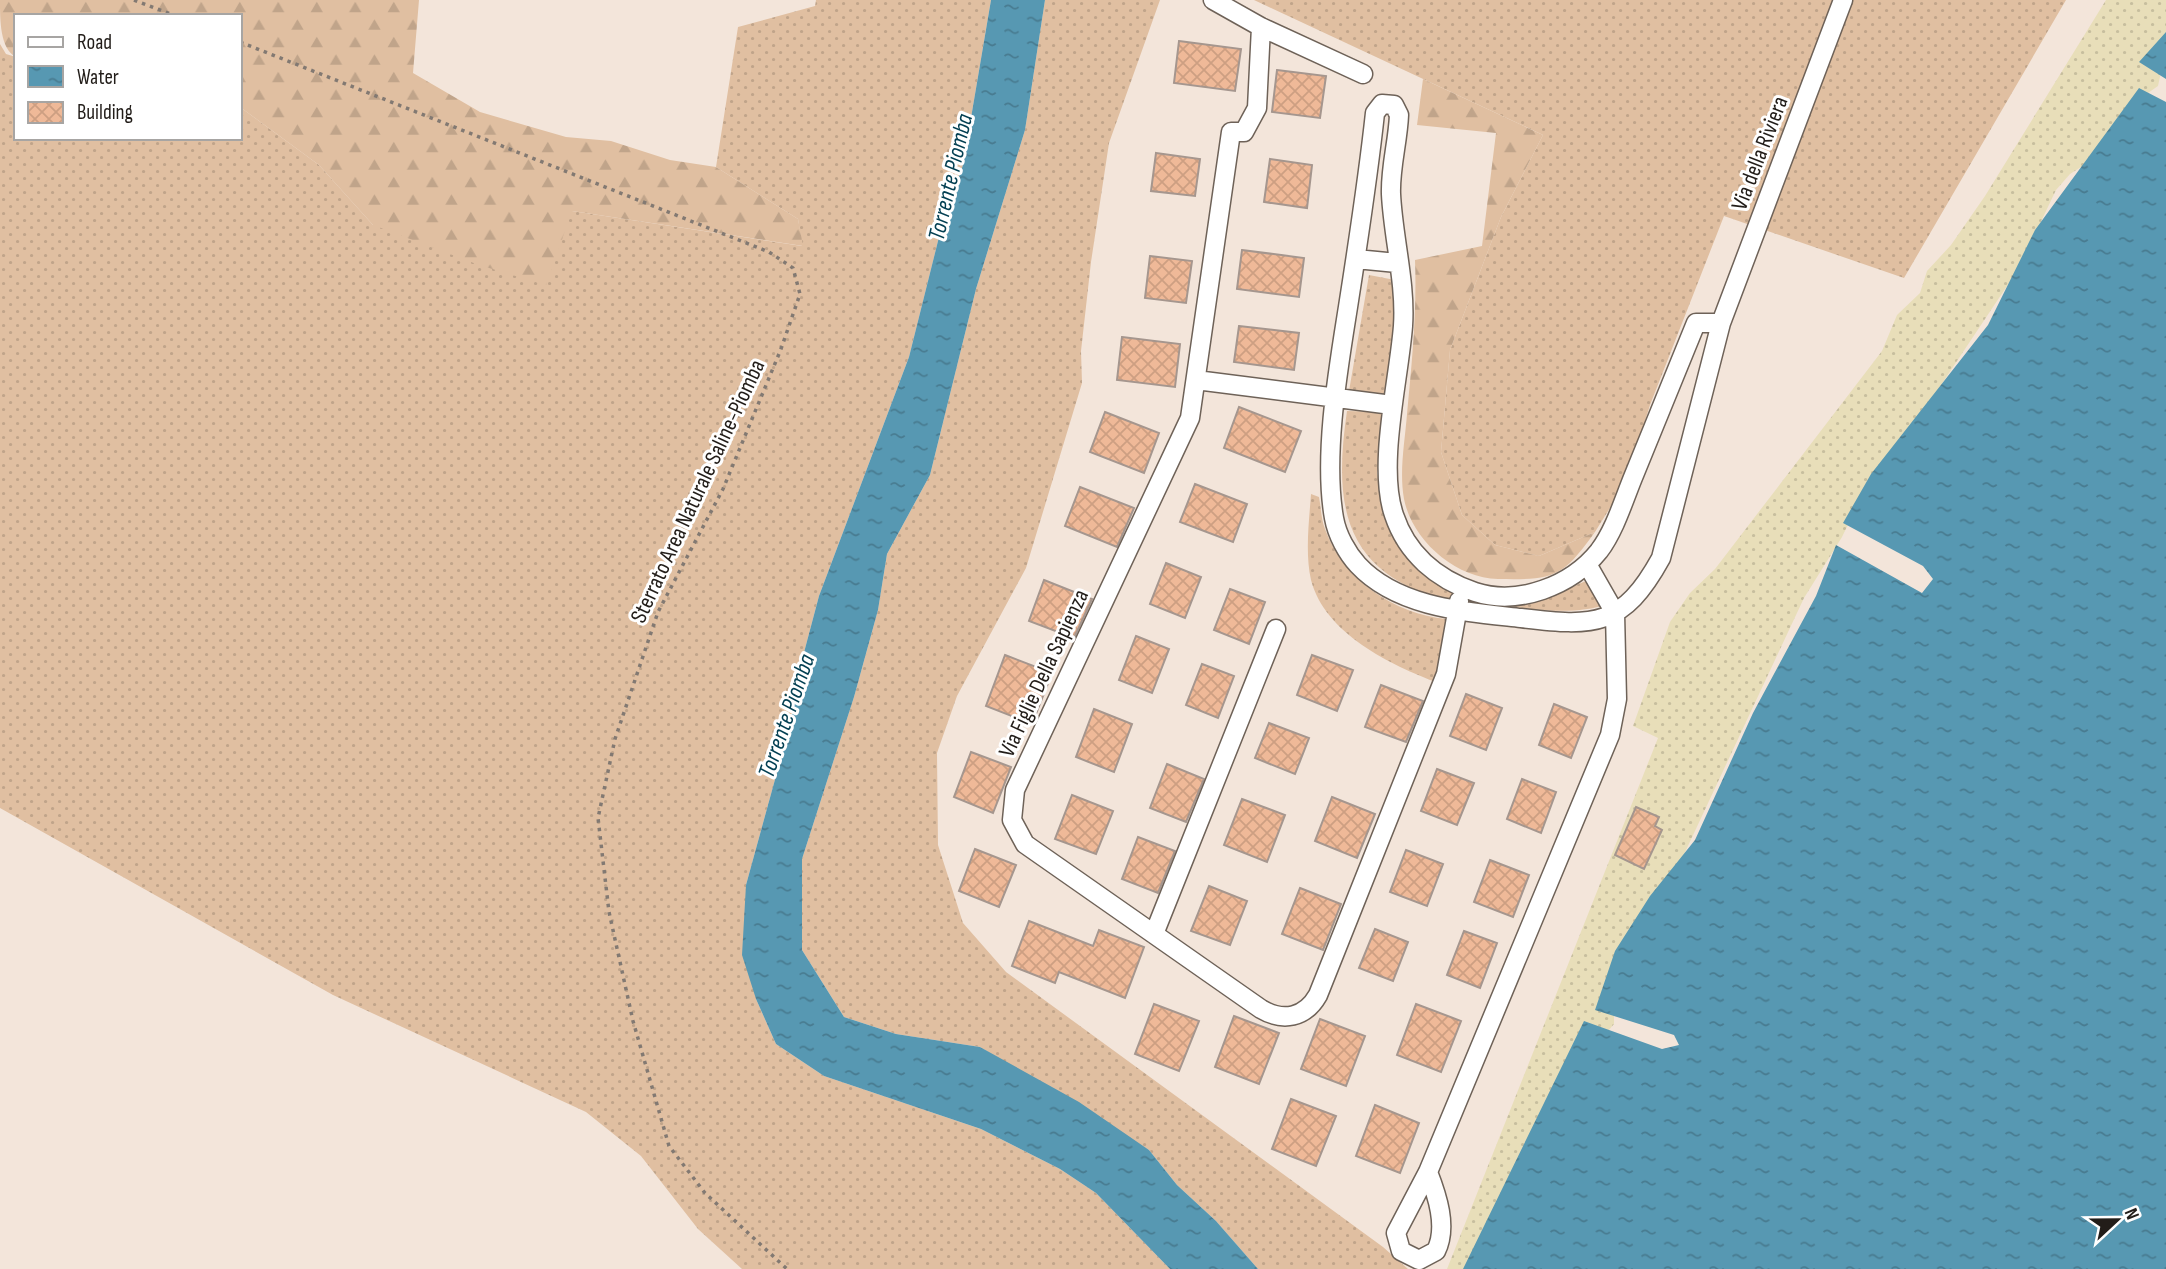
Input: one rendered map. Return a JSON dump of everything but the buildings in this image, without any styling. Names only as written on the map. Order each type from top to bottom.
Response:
[{"type":"street","points":[[1213,0],[1261,27],[1363,74]]},
{"type":"street","name":"Via della Riviera","points":[[1721,323],[1696,323],[1619,513],[1601,549],[1587,564],[1566,580],[1541,591],[1521,595],[1482,594],[1458,586],[1437,574],[1419,558],[1405,539],[1394,514],[1388,487],[1392,405],[1403,324],[1391,191],[1399,115],[1390,104],[1378,107],[1334,396],[1332,498],[1335,521],[1343,544],[1357,564],[1377,582],[1401,594],[1459,611],[1575,624],[1615,613],[1644,589],[1661,558],[1721,323],[1843,0]]},
{"type":"street","name":"Via Figlie Della Sapienza","points":[[1261,27],[1257,108],[1244,132],[1231,132],[1190,418],[1015,790],[1012,820],[1025,844],[1269,1014],[1296,1016],[1315,1002],[1446,674],[1459,611]]},
{"type":"street","points":[[1356,259],[1397,263]]},
{"type":"street","points":[[1196,380],[1392,405]]},
{"type":"street","points":[[1428,1172],[1610,735],[1618,699],[1615,613],[1587,564]]},
{"type":"street","points":[[1458,586],[1459,611]]},
{"type":"street","points":[[1154,934],[1276,629]]},
{"type":"path","points":[[134,0],[171,14]]},
{"type":"path","name":"Sterrato Area Naturale Saline-Piomba","points":[[242,43],[769,252],[793,268],[800,294],[781,349],[723,489],[658,612],[615,739],[598,818],[609,912],[627,994],[669,1146],[705,1192],[787,1269]]},
{"type":"green space","points":[[0,0],[419,0],[413,73],[480,112],[566,137],[611,141],[670,160],[716,167],[798,219],[803,246],[572,211],[546,285],[479,265],[373,225],[319,165],[242,108],[242,14],[14,14],[14,55],[4,41]]},
{"type":"green space","points":[[816,0],[991,0],[963,165],[943,221],[909,357],[819,596],[802,660],[790,725],[746,885],[756,999],[776,1044],[824,1076],[981,1129],[1060,1169],[1096,1193],[1170,1269],[742,1269],[698,1229],[641,1156],[586,1112],[333,995],[0,808],[0,44],[6,54],[14,56],[14,140],[242,140],[242,108],[319,165],[373,225],[572,211],[802,246],[798,219],[716,167],[738,27],[815,6]]},
{"type":"green space","points":[[1045,0],[1160,0],[1109,143],[1091,262],[1081,351],[1082,383],[1026,568],[957,696],[937,753],[938,845],[963,923],[1006,972],[1383,1247],[1408,1269],[1258,1269],[1216,1221],[1177,1185],[1149,1150],[980,1047],[896,1034],[844,1017],[802,950],[802,859],[854,697],[878,610],[887,554],[930,475],[976,289],[1025,130]]},
{"type":"green space","points":[[1254,0],[2066,0],[1904,278],[1724,216],[1650,405],[1626,482],[1595,532],[1539,556],[1495,545],[1462,515],[1441,452],[1450,350],[1501,217],[1543,135]]},
{"type":"green space","points":[[1423,79],[1543,135],[1501,217],[1450,350],[1441,452],[1462,515],[1495,545],[1539,556],[1595,532],[1574,559],[1545,577],[1482,577],[1451,564],[1426,542],[1416,529],[1404,499],[1402,467],[1414,337],[1415,260],[1482,246],[1496,133],[1417,125]]},
{"type":"green space","points":[[1369,275],[1395,280],[1399,311],[1388,400],[1349,391]]},
{"type":"green space","points":[[1347,411],[1384,412],[1377,473],[1383,505],[1455,589],[1455,603],[1418,591],[1390,576],[1369,557],[1354,535],[1346,509],[1342,480]]},
{"type":"green space","points":[[1311,494],[1319,497],[1324,525],[1333,547],[1358,579],[1390,602],[1427,616],[1446,619],[1438,683],[1381,657],[1345,632],[1330,616],[1311,580],[1308,537]]},
{"type":"green space","points":[[1591,579],[1608,604],[1561,611],[1481,602],[1541,599]]},
{"type":"sand","points":[[2106,0],[2166,0],[2166,49],[2158,86],[2138,100],[2092,160],[2070,174],[2056,190],[2019,268],[1919,418],[1865,490],[1842,537],[1804,598],[1614,1004],[1614,1024],[1593,1049],[1487,1269],[1447,1269],[1658,738],[1633,726],[1670,622],[1690,593],[1715,569],[1882,351],[1897,315],[1920,293],[1927,271],[1951,245],[1985,196]]},
{"type":"water","points":[[991,0],[1045,0],[1025,130],[976,289],[930,475],[887,554],[878,610],[854,697],[802,859],[802,950],[844,1017],[896,1034],[980,1047],[1079,1102],[1149,1150],[1177,1185],[1216,1221],[1258,1269],[1170,1269],[1096,1193],[1060,1169],[981,1129],[824,1076],[776,1044],[756,999],[742,955],[746,885],[790,725],[802,660],[819,596],[909,357],[943,221],[963,165]]},
{"type":"water","points":[[2166,32],[2166,79],[2139,62]]},
{"type":"water","points":[[2139,88],[2166,102],[2166,1269],[1463,1269],[1584,1021],[1662,1049],[1679,1045],[1674,1035],[1595,1010],[1615,951],[1650,896],[1695,840],[1753,713],[1816,596],[1836,545],[1922,593],[1933,579],[1923,566],[1843,523],[1871,474],[1988,325],[2035,230]]},
{"type":"water label","name":"Torrente Piomba","points":[[950,177]]},
{"type":"water label","name":"Torrente Piomba","points":[[786,716]]}]
